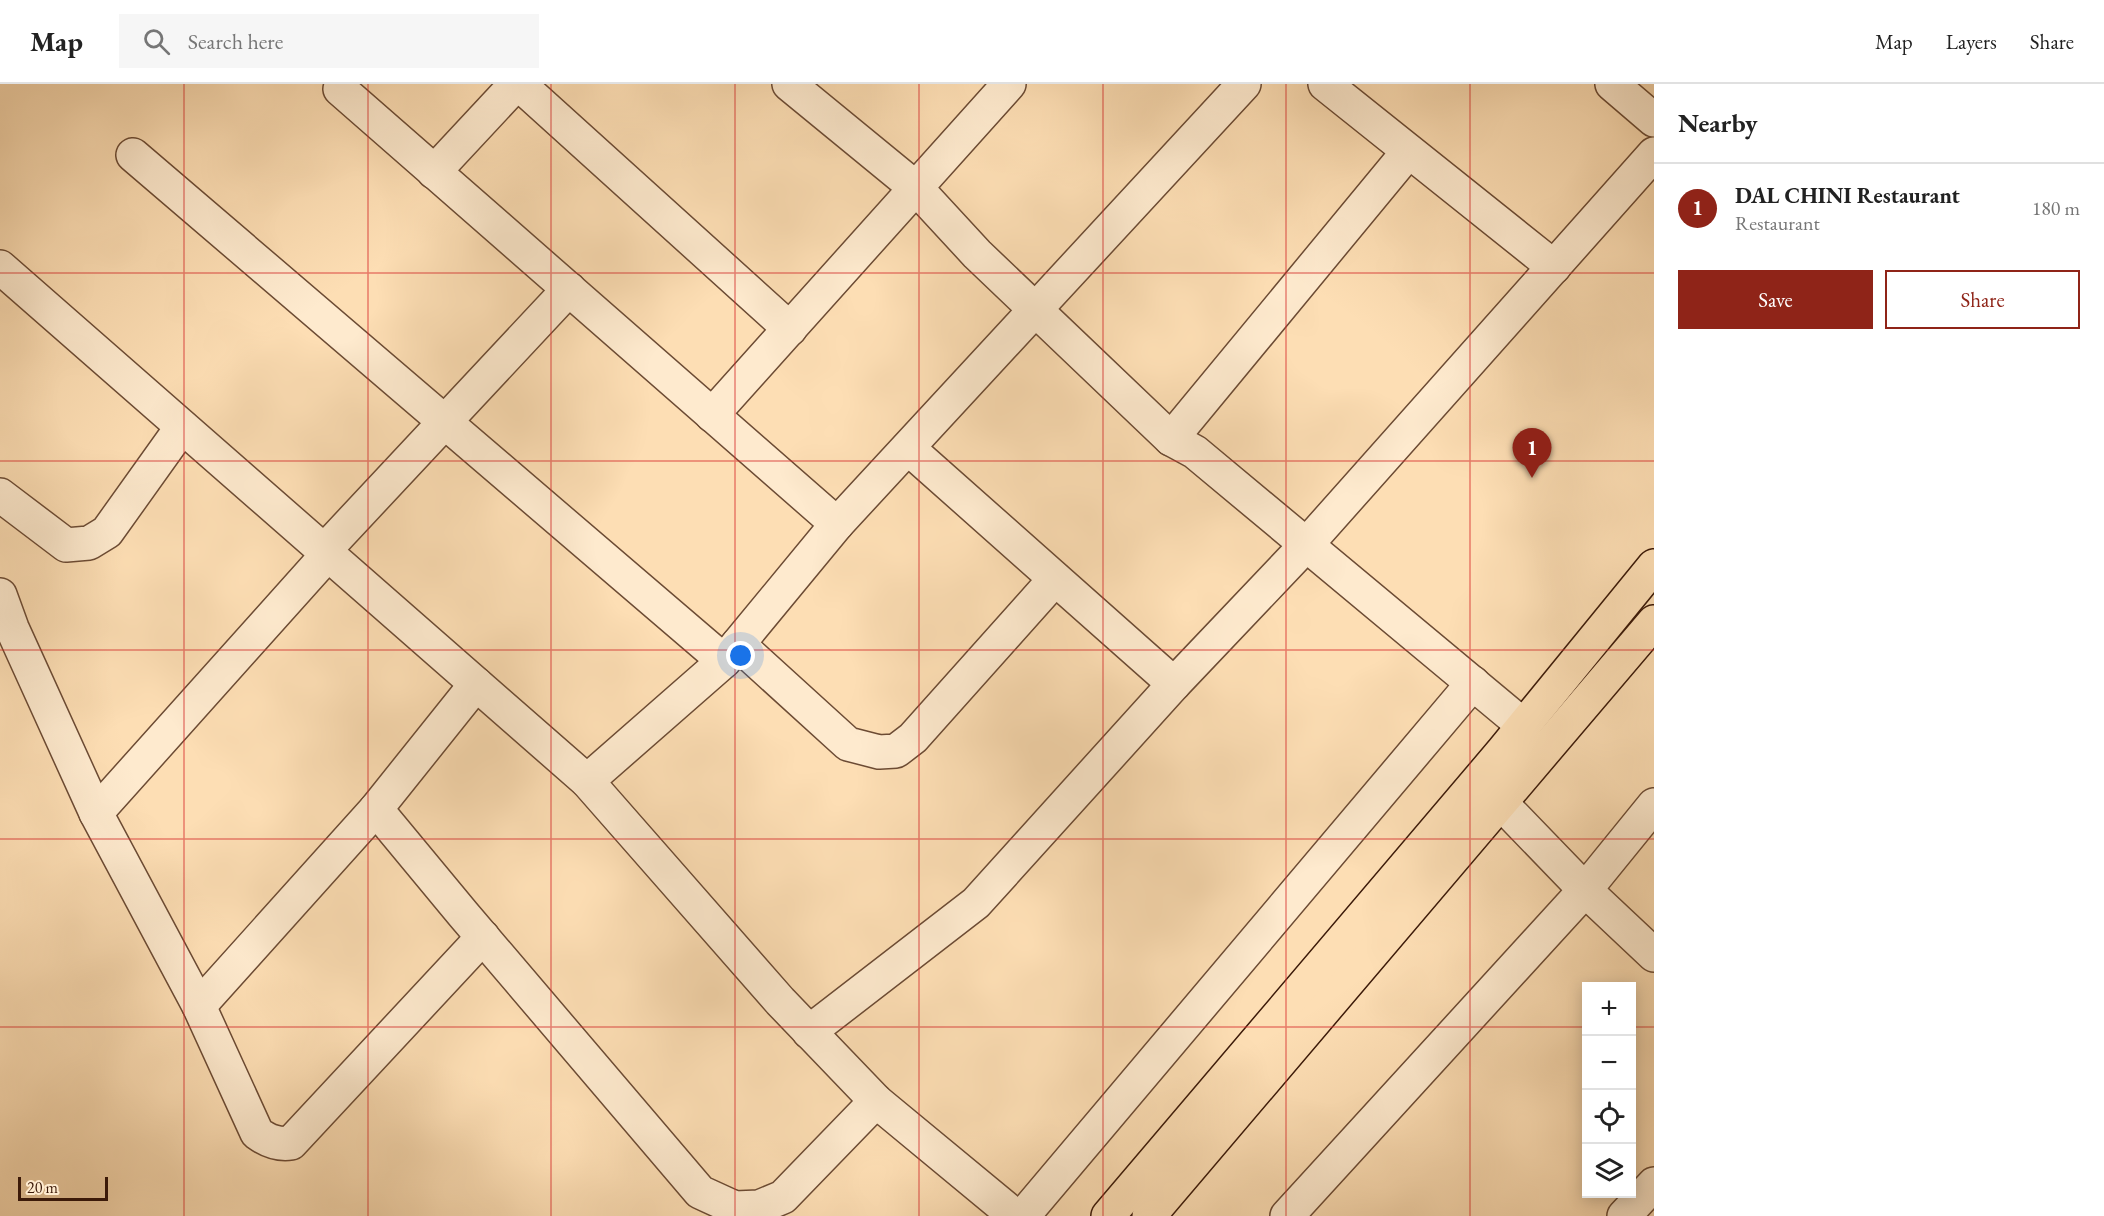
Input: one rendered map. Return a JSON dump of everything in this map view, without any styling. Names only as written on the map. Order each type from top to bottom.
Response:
[{"type":"main road","points":[[1108,1216],[1524,726],[1654,566]]},
{"type":"main road","points":[[1149,1216],[1654,622]]},
{"type":"street","points":[[434,172],[518,84],[790,329]]},
{"type":"street","points":[[789,84],[917,189],[977,254],[1171,440],[1195,452],[1524,726]]},
{"type":"street","points":[[712,415],[1009,84]]},
{"type":"street","points":[[587,781],[731,652],[837,524],[1244,84]]},
{"type":"street","points":[[1325,84],[1554,267]]},
{"type":"street","points":[[1612,84],[1654,120]]},
{"type":"street","points":[[340,89],[837,524]]},
{"type":"street","points":[[1171,440],[1408,152]]},
{"type":"street","points":[[809,1032],[976,903],[1174,684],[1308,544],[1654,154]]},
{"type":"street","points":[[133,155],[445,422],[848,744],[879,752],[896,751],[913,738],[1055,579]]},
{"type":"street","points":[[0,267],[587,781],[772,993],[876,1101],[1015,1216]]},
{"type":"street","points":[[96,813],[326,553],[569,289]]},
{"type":"street","points":[[0,495],[66,545],[89,543],[107,532],[182,426]]},
{"type":"street","points":[[908,448],[1174,684]]},
{"type":"street","points":[[0,595],[6,635],[96,813],[199,1006],[257,1133],[267,1140],[282,1144],[291,1143],[483,938]]},
{"type":"street","points":[[1023,1216],[1473,683]]},
{"type":"street","points":[[199,1006],[376,809],[476,684]]},
{"type":"street","points":[[1501,803],[1585,890],[1654,955]]},
{"type":"street","points":[[1287,1216],[1585,890],[1654,805]]},
{"type":"street","points":[[376,809],[700,1192],[735,1208],[759,1207],[783,1197],[876,1101]]},
{"type":"street","points":[[1632,1214],[1654,1184]]},
{"type":"place","name":"DAL CHINI Restaurant","points":[[1532,478]]}]
